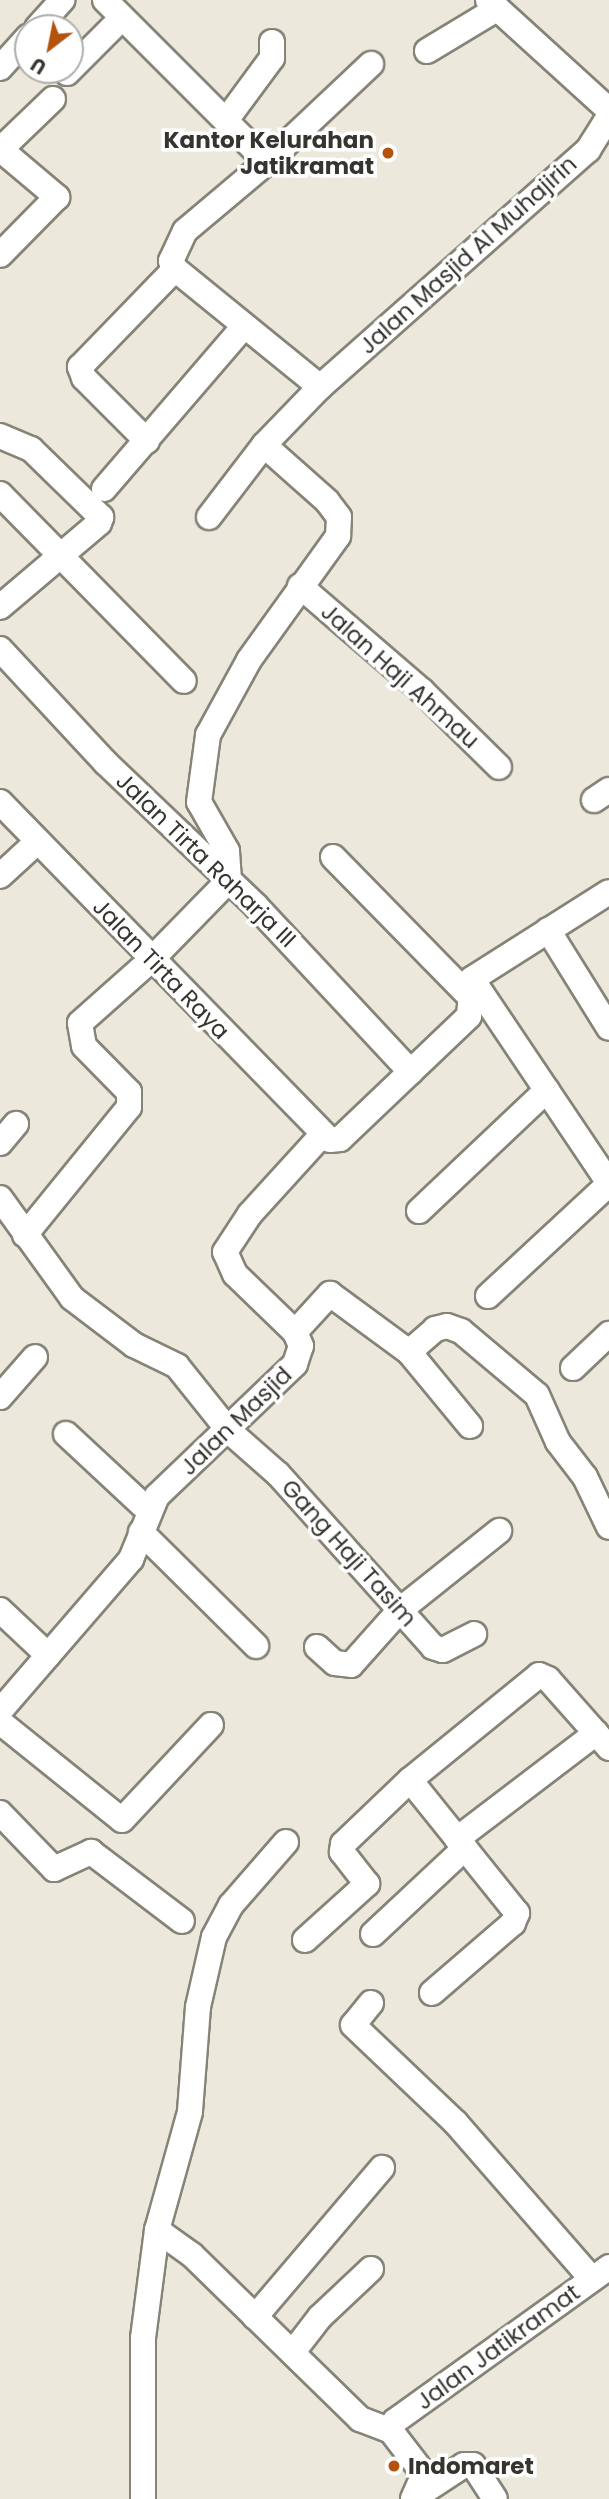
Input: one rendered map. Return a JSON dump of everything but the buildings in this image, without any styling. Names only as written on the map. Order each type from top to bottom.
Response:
[{"type":"street","points":[[50,14],[62,0]]},
{"type":"street","points":[[104,0],[227,119],[267,162]]},
{"type":"street","points":[[427,51],[492,5],[609,110]]},
{"type":"street","points":[[84,57],[122,18]]},
{"type":"street","points":[[227,119],[272,58],[272,42]]},
{"type":"street","points":[[0,68],[14,52]]},
{"type":"street","points":[[320,387],[175,269],[171,261],[185,231],[267,162],[371,64]]},
{"type":"street","points":[[0,255],[57,197],[0,149],[53,99]]},
{"type":"street","name":"Jalan Masjid Al Muhajirin","points":[[209,517],[264,445],[320,387],[588,150],[609,117]]},
{"type":"street","points":[[147,441],[84,378],[80,367],[175,269]]},
{"type":"street","points":[[104,489],[244,326]]},
{"type":"street","points":[[0,436],[31,449],[101,517],[99,523],[57,555],[0,607]]},
{"type":"street","points":[[25,1235],[129,1107],[129,1092],[84,1046],[80,1023],[152,959],[229,880],[227,851],[199,802],[208,735],[225,698],[300,586],[338,536],[340,517],[264,445]]},
{"type":"street","points":[[0,495],[184,681]]},
{"type":"street","name":"Jalan Haji Ahmau","points":[[300,586],[422,691],[499,767]]},
{"type":"street","name":"Jalan Tirta Raharja III","points":[[0,649],[106,763],[229,880],[411,1072]]},
{"type":"street","name":"Jalan Tirta Raya","points":[[0,802],[323,1135]]},
{"type":"street","points":[[0,876],[37,842]]},
{"type":"street","points":[[333,857],[472,989],[547,1090],[609,1184],[488,1296]]},
{"type":"street","points":[[323,1135],[340,1139],[469,1016],[472,989],[548,930],[609,892]]},
{"type":"street","points":[[548,930],[609,1028]]},
{"type":"street","points":[[419,1210],[547,1090]]},
{"type":"street","name":"Jalan Masjid","points":[[0,1710],[131,1559],[157,1496],[229,1431],[295,1364],[301,1346],[295,1332],[235,1274],[225,1251],[250,1214],[323,1135]]},
{"type":"street","name":"Gang Haji Tasim","points":[[0,1198],[72,1298],[134,1345],[177,1366],[229,1431],[278,1474],[437,1649],[474,1634]]},
{"type":"street","points":[[295,1332],[325,1296],[336,1294],[409,1352],[470,1426]]},
{"type":"street","points":[[409,1352],[435,1329],[447,1326],[461,1331],[537,1395],[558,1442],[585,1477],[609,1527]]},
{"type":"street","points":[[573,1368],[609,1334]]},
{"type":"street","points":[[0,1397],[35,1357]]},
{"type":"street","points":[[66,1434],[256,1646]]},
{"type":"street","points":[[317,1647],[335,1663],[351,1665],[400,1610],[499,1531]]},
{"type":"street","points":[[0,1610],[48,1655]]},
{"type":"street","points":[[305,1940],[367,1885],[342,1852],[343,1844],[410,1780],[539,1675],[548,1679],[605,1742],[461,1844],[373,1934]]},
{"type":"street","points":[[0,1722],[122,1820],[211,1725]]},
{"type":"street","points":[[410,1780],[517,1913],[516,1918],[432,1993]]},
{"type":"street","points":[[0,1813],[54,1869],[91,1852],[182,1921]]},
{"type":"street","points":[[143,2499],[143,2337],[157,2230],[190,2112],[198,2007],[214,1937],[231,1905],[286,1842]]},
{"type":"street","points":[[371,2003],[353,2025],[455,2122],[600,2273]]},
{"type":"street","points":[[254,2317],[382,2168]]},
{"type":"street","points":[[157,2230],[192,2255],[360,2419],[391,2431],[424,2474],[415,2498]]},
{"type":"street","points":[[293,2352],[320,2317],[371,2269]]},
{"type":"street","name":"Jalan Jatikramat","points":[[391,2431],[396,2421],[600,2273]]},
{"type":"street","points":[[415,2498],[464,2465],[473,2465],[495,2499]]},
{"type":"place","name":"Kantor Kelurahan Jatikramat","points":[[388,153]]},
{"type":"place","name":"Indomaret","points":[[394,2466]]}]
